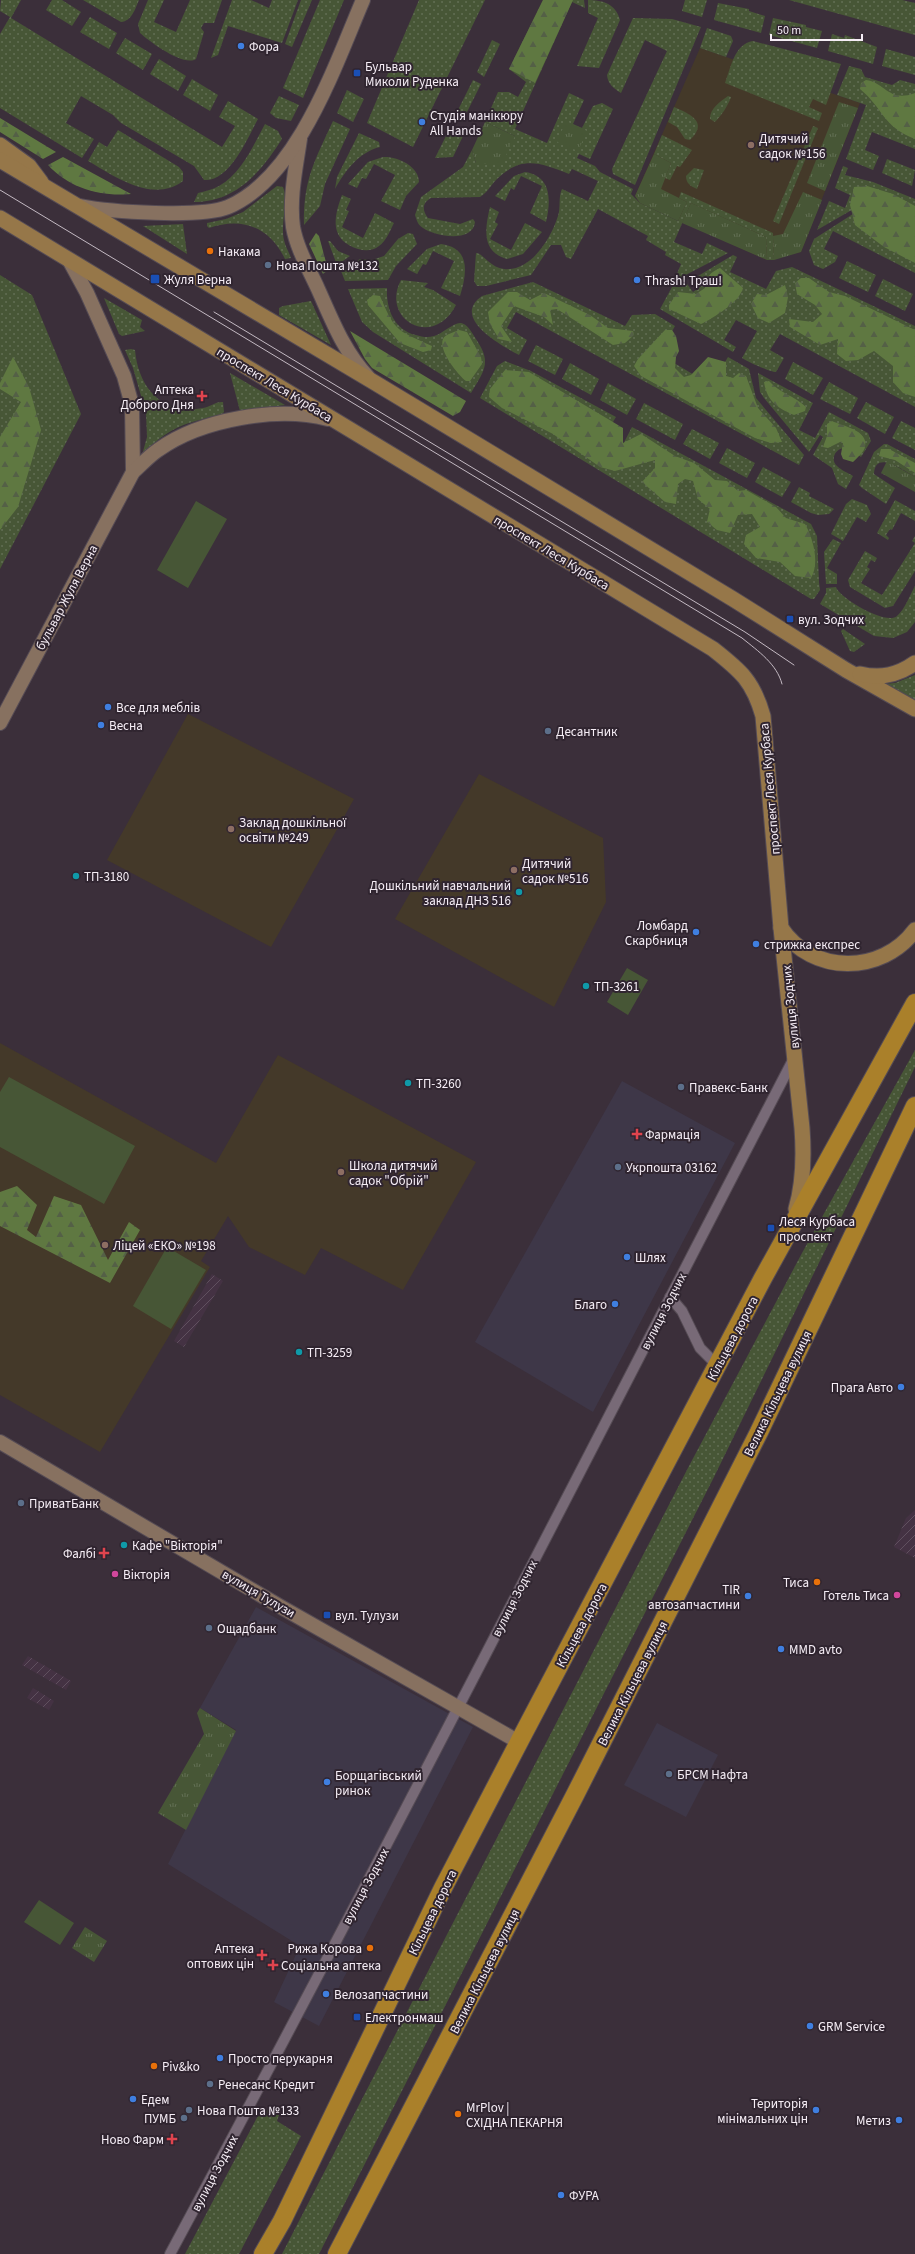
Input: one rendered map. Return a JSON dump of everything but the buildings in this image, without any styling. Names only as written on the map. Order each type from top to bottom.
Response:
[{"type":"highway","name":"Кільцева дорога","points":[[263,2254],[282,2221],[443,1888],[519,1742],[717,1366],[915,1004]]},
{"type":"highway","name":"Велика Кільцева вулиця","points":[[337,2254],[582,1781],[759,1432],[915,1106]]},
{"type":"main road","points":[[0,145],[29,166],[47,189]]},
{"type":"main road","points":[[0,160],[372,381],[733,599],[841,667],[915,709]]},
{"type":"main road","name":"проспект Леся Курбаса","points":[[0,218],[712,650],[740,670],[757,693],[763,716],[781,928]]},
{"type":"main road","points":[[841,667],[866,676],[890,676],[915,664]]},
{"type":"main road","points":[[781,928],[788,938],[802,949],[818,958],[839,964],[857,964],[886,956],[907,942],[915,930]]},
{"type":"main road","name":"вулиця Зодчих","points":[[781,928],[795,1056]]},
{"type":"main road","points":[[787,1236],[802,1190],[804,1153],[795,1056]]},
{"type":"street","points":[[72,204],[122,211],[208,211],[228,207],[261,184],[300,138],[326,84],[363,0]]},
{"type":"street","points":[[300,138],[292,204],[293,227],[298,247],[350,354],[372,381]]},
{"type":"street","name":"бульвар Жуля Верна","points":[[69,260],[87,293],[124,376],[132,405],[133,472]]},
{"type":"street","name":"бульвар Жуля Верна","points":[[0,723],[133,472],[159,450],[194,431],[210,425],[283,414],[309,414],[338,422]]},
{"type":"street","name":"вулиця Зодчих","points":[[170,2254],[458,1709],[795,1056]]},
{"type":"street","points":[[670,1298],[682,1311],[700,1348],[717,1366]]},
{"type":"street","name":"вулиця Тулузи","points":[[0,1442],[458,1709],[519,1742]]},
{"type":"shaded area","name":"Дитячий садок №156","points":[[700,48],[860,103],[801,252],[767,260],[640,203],[635,196]]},
{"type":"shaded area","name":"Заклад дошкільної освіти №249","points":[[188,714],[354,799],[271,947],[107,860]]},
{"type":"shaded area","name":"Дитячий садок №516","points":[[479,774],[603,838],[606,902],[554,1007],[395,919]]},
{"type":"shaded area","name":"Ліцей «ЕКО» №198","points":[[0,1043],[216,1163],[278,1055],[476,1162],[403,1290],[321,1248],[305,1275],[249,1247],[228,1216],[201,1261],[210,1267],[100,1452],[0,1395]]},
{"type":"shaded area","points":[[622,1081],[735,1143],[593,1412],[475,1342]]},
{"type":"shaded area","points":[[212,1274],[223,1281],[184,1347],[174,1341]]},
{"type":"shaded area","points":[[915,1510],[915,1558],[894,1547],[906,1518]]},
{"type":"shaded area","name":"Борщагівський ринок","points":[[256,1607],[473,1727],[319,2026],[274,2002],[300,1946],[168,1864],[236,1730],[200,1708]]},
{"type":"shaded area","points":[[28,1656],[71,1681],[66,1690],[22,1665]]},
{"type":"shaded area","points":[[33,1688],[54,1701],[49,1710],[27,1698]]},
{"type":"shaded area","points":[[657,1723],[718,1755],[686,1817],[624,1785]]},
{"type":"green space","points":[[1,0],[21,0],[11,18],[222,147],[235,126],[219,117],[228,101],[258,119],[237,157],[222,174],[213,179],[204,180],[194,166],[121,123],[113,115],[81,96],[66,123],[94,139],[82,158],[0,108],[0,34],[10,17],[0,11]]},
{"type":"green space","points":[[52,0],[62,0],[81,12],[72,26],[46,10]]},
{"type":"green space","points":[[83,0],[139,0],[130,17],[121,22]]},
{"type":"green space","points":[[148,0],[164,0],[154,22],[176,32],[190,0],[222,0],[214,23],[204,23],[201,28],[204,32],[196,59],[191,61],[176,57],[151,42],[140,33],[138,24]]},
{"type":"green space","points":[[232,0],[251,0],[269,8],[272,0],[298,0],[282,43],[228,26],[218,55],[211,58]]},
{"type":"green space","points":[[301,0],[312,0],[292,47],[285,44]]},
{"type":"green space","points":[[320,0],[344,0],[303,98],[283,88]]},
{"type":"green space","points":[[419,0],[485,0],[413,147],[367,123]]},
{"type":"green space","points":[[543,0],[584,0],[585,8],[572,2],[515,129],[547,143],[569,93],[584,100],[573,124],[582,128],[593,106],[602,103],[613,109],[590,159],[579,154],[577,158],[595,166],[600,172],[633,189],[631,194],[640,203],[678,221],[687,202],[679,198],[681,192],[773,233],[774,260],[767,260],[766,237],[691,203],[674,242],[702,254],[707,243],[728,253],[674,281],[681,264],[665,255],[666,252],[646,240],[648,236],[598,209],[571,259],[566,257],[561,245],[551,245],[531,275],[486,286],[477,286],[474,281],[476,253],[499,268],[514,268],[523,265],[538,252],[555,225],[559,213],[560,195],[562,189],[588,201],[598,181],[572,169],[569,174],[540,164],[532,163],[523,164],[506,171],[480,197],[431,198],[426,202],[424,209],[428,218],[460,224],[473,219],[475,222],[473,229],[468,233],[461,236],[445,236],[436,234],[420,226],[415,215],[421,197],[463,167],[472,150],[476,163],[515,136],[485,122],[498,92],[509,92],[518,97],[526,82],[509,69]]},
{"type":"green space","points":[[543,0],[573,0],[535,83],[509,69]]},
{"type":"green space","points":[[588,0],[608,4],[615,10],[620,20],[599,68],[577,66],[598,18],[588,13]]},
{"type":"green space","points":[[685,0],[707,0],[702,17],[682,11]]},
{"type":"green space","points":[[789,0],[902,0],[915,3],[915,35]]},
{"type":"green space","points":[[718,3],[749,9],[749,11],[765,16],[761,33],[714,20]]},
{"type":"green space","points":[[90,17],[117,33],[109,49],[80,32]]},
{"type":"green space","points":[[633,18],[672,19],[701,27],[635,185],[613,174],[612,169],[667,51],[645,40],[621,93],[613,87],[608,81],[607,75]]},
{"type":"green space","points":[[773,18],[806,25],[806,27],[822,31],[817,48],[769,35]]},
{"type":"green space","points":[[707,28],[731,36],[733,41],[726,57],[700,48]]},
{"type":"green space","points":[[832,34],[844,38],[845,35],[877,47],[873,64],[828,51]]},
{"type":"green space","points":[[125,38],[152,54],[143,70],[116,53]]},
{"type":"green space","points":[[492,40],[500,44],[484,77],[477,72]]},
{"type":"green space","points":[[753,41],[841,64],[826,105],[813,99],[809,107],[822,113],[819,121],[725,83],[731,64],[737,52],[741,47]]},
{"type":"green space","points":[[886,49],[915,57],[915,75],[882,66]]},
{"type":"green space","points":[[159,59],[186,76],[178,91],[150,74]]},
{"type":"green space","points":[[849,66],[861,69],[865,77],[892,85],[900,80],[915,84],[915,149],[872,132],[865,150],[879,156],[873,170],[846,159],[866,105],[837,95]]},
{"type":"green space","points":[[192,79],[218,95],[210,111],[183,95]]},
{"type":"green space","points":[[473,80],[481,84],[462,122],[454,118]]},
{"type":"green space","points":[[866,80],[873,82],[899,96],[915,93],[915,139],[904,134],[889,123],[874,103],[860,89],[861,83]]},
{"type":"green space","points":[[347,90],[364,99],[353,122],[337,113]]},
{"type":"green space","points":[[279,96],[299,105],[291,121],[276,118],[270,113]]},
{"type":"green space","points":[[728,96],[731,97],[730,100],[720,117],[715,122],[710,119],[710,115],[714,108]]},
{"type":"green space","points":[[839,102],[858,108],[825,191],[807,183]]},
{"type":"green space","points":[[674,107],[691,116],[698,123],[698,128],[690,140],[685,139],[677,127],[668,122]]},
{"type":"green space","points":[[0,118],[56,152],[43,159],[0,132]]},
{"type":"green space","points":[[333,121],[350,129],[325,184],[320,206],[304,225],[304,209],[311,171]]},
{"type":"green space","points":[[566,121],[587,131],[578,151],[557,142]]},
{"type":"green space","points":[[485,122],[515,136],[502,164],[476,163],[472,150]]},
{"type":"green space","points":[[265,124],[278,131],[282,139],[256,173],[235,191],[223,197],[209,201],[194,202],[198,193],[219,186],[234,174],[251,150]]},
{"type":"green space","points":[[813,126],[818,128],[779,224],[773,221]]},
{"type":"green space","points":[[450,128],[464,134],[453,157],[435,158]]},
{"type":"green space","points":[[118,130],[179,167],[183,172],[183,181],[171,187],[159,190],[147,189],[122,180],[88,161],[99,142],[107,147]]},
{"type":"green space","points":[[359,133],[379,142],[380,147],[366,153],[353,163],[335,189],[337,177]]},
{"type":"green space","points":[[662,135],[692,150],[680,167],[677,166],[670,180],[665,178],[671,163],[654,154]]},
{"type":"green space","points":[[654,154],[671,163],[661,189],[687,202],[678,221],[640,203],[635,196]]},
{"type":"green space","points":[[63,157],[131,194],[119,195],[97,192],[65,180],[48,165]]},
{"type":"green space","points":[[383,157],[401,160],[411,167],[418,176],[419,182],[406,196],[400,210],[381,201],[395,175],[374,164],[366,179],[362,178],[357,188],[348,184],[368,162]]},
{"type":"green space","points":[[887,159],[915,170],[912,186],[882,173]]},
{"type":"green space","points":[[843,166],[848,168],[845,175],[873,182],[915,199],[915,273],[833,231],[824,249],[838,256],[835,262],[823,269],[814,265],[809,251],[814,239],[856,212],[857,207],[817,230],[829,201],[845,208],[850,195],[835,188]]},
{"type":"green space","points":[[694,168],[704,170],[697,189],[689,184],[686,178],[686,176]]},
{"type":"green space","points":[[525,172],[534,174],[545,184],[548,191],[549,206],[546,222],[530,213],[542,186],[521,176],[514,190],[511,188],[505,201],[495,196],[514,176]]},
{"type":"green space","points":[[277,186],[283,187],[285,193],[283,234],[285,244],[291,258],[285,259],[272,239],[254,227],[233,223],[209,228],[207,226],[207,223],[226,219],[243,212]]},
{"type":"green space","points":[[867,186],[893,194],[915,206],[915,263],[884,247],[855,225],[850,205],[854,187]]},
{"type":"green space","points":[[803,192],[822,200],[801,252],[774,260],[773,236],[783,234]]},
{"type":"green space","points":[[342,195],[351,199],[346,210],[349,211],[342,227],[363,238],[375,213],[394,223],[386,239],[377,248],[369,250],[358,249],[342,240],[338,234],[336,220]]},
{"type":"green space","points":[[691,203],[766,237],[767,260],[682,223]]},
{"type":"green space","points":[[490,207],[499,212],[495,222],[498,224],[490,239],[511,250],[525,223],[542,232],[523,254],[507,259],[499,256],[489,245],[487,238],[486,231]]},
{"type":"green space","points":[[183,224],[187,254],[143,226]]},
{"type":"green space","points":[[316,233],[319,236],[328,270],[323,274],[309,244]]},
{"type":"green space","points":[[408,233],[413,234],[417,244],[396,266],[388,280],[345,281],[341,271],[360,259],[372,260],[384,256],[398,239]]},
{"type":"green space","points":[[328,241],[330,241],[338,251],[350,256],[337,265]]},
{"type":"green space","points":[[441,244],[451,246],[462,256],[465,270],[460,296],[441,288],[454,261],[433,251],[426,265],[423,264],[417,274],[407,269],[427,249]]},
{"type":"green space","points":[[733,255],[737,257],[730,272],[766,289],[776,271],[792,267],[915,326],[915,407],[780,334],[770,350],[784,358],[776,372],[742,358],[757,331],[736,320],[724,340],[736,347],[733,352],[660,309],[672,287],[687,284],[693,292],[703,285],[698,276]]},
{"type":"green space","points":[[847,261],[876,275],[868,292],[839,278]]},
{"type":"green space","points":[[720,268],[743,288],[732,304],[701,324],[669,309],[669,305],[678,292],[696,294],[705,288],[709,275]]},
{"type":"green space","points":[[0,275],[32,295],[81,414],[0,569]]},
{"type":"green space","points":[[801,278],[809,278],[829,292],[845,296],[915,330],[915,397],[903,393],[893,382],[893,366],[874,351],[858,360],[846,361],[837,354],[838,339],[820,345],[790,327],[789,319],[813,322],[822,314],[815,305],[797,294],[795,283]]},
{"type":"green space","points":[[883,279],[913,294],[905,311],[875,296]]},
{"type":"green space","points":[[401,280],[428,283],[424,287],[433,290],[456,305],[446,318],[435,326],[423,327],[412,324],[403,317],[398,307],[396,294]]},
{"type":"green space","points":[[533,282],[625,326],[632,315],[655,314],[675,326],[659,354],[711,385],[728,357],[749,369],[756,398],[804,455],[799,465],[516,312],[507,328],[527,340],[519,355],[491,338],[475,322],[472,313],[474,304],[482,296]]},
{"type":"green space","points":[[785,285],[788,297],[785,313],[769,323],[758,318],[751,304],[757,294],[766,295]]},
{"type":"green space","points":[[387,288],[388,304],[393,318],[408,332],[420,336],[430,337],[437,335],[458,323],[461,323],[469,328],[480,345],[485,359],[483,371],[471,393],[373,332],[362,322],[348,289]]},
{"type":"green space","points":[[508,292],[517,292],[530,300],[544,293],[590,315],[608,328],[633,331],[634,335],[625,343],[613,345],[557,309],[550,310],[553,325],[544,317],[514,306],[501,326],[512,342],[499,339],[490,324],[488,312]]},
{"type":"green space","points":[[373,295],[380,296],[390,317],[398,328],[404,333],[432,346],[431,350],[423,352],[400,343],[368,305],[367,300]]},
{"type":"green space","points":[[104,298],[142,320],[140,327],[145,331],[122,336],[119,334]]},
{"type":"green space","points":[[311,301],[331,345],[279,315],[279,308],[283,306]]},
{"type":"green space","points":[[459,330],[467,332],[481,357],[482,364],[470,381],[466,381],[458,373],[443,349],[442,344],[444,337]]},
{"type":"green space","points":[[665,330],[672,330],[676,336],[679,351],[676,357],[675,368],[684,377],[691,375],[708,357],[726,362],[726,376],[733,378],[739,373],[746,376],[758,408],[776,428],[782,442],[771,443],[755,438],[641,376],[634,366],[638,359]]},
{"type":"green space","points":[[350,331],[466,401],[460,412],[453,416],[372,368],[365,359]]},
{"type":"green space","points":[[536,345],[563,359],[555,375],[528,361]]},
{"type":"green space","points":[[125,350],[135,350],[141,376],[147,387],[164,403],[176,408],[188,409],[203,408],[218,402],[223,402],[224,412],[221,415],[187,424],[169,432],[142,455],[147,437],[146,413],[133,368]]},
{"type":"green space","points":[[13,357],[29,387],[41,430],[18,507],[0,530],[0,437],[21,402],[0,389],[0,383]]},
{"type":"green space","points":[[505,361],[531,371],[616,417],[611,425],[619,452],[632,427],[811,524],[817,536],[820,590],[814,599],[811,599],[480,398],[497,366]]},
{"type":"green space","points":[[793,362],[823,378],[813,395],[785,379]]},
{"type":"green space","points":[[570,363],[599,379],[591,395],[562,379]]},
{"type":"green space","points":[[505,370],[529,372],[623,428],[623,443],[641,434],[675,456],[694,463],[715,480],[727,481],[738,491],[746,490],[776,507],[786,518],[805,524],[811,536],[815,558],[814,572],[811,578],[795,576],[780,562],[756,558],[744,544],[746,535],[760,527],[752,514],[738,515],[730,533],[717,530],[707,522],[710,509],[698,499],[693,481],[685,479],[678,484],[676,504],[665,502],[642,482],[655,468],[655,460],[615,471],[600,467],[553,434],[502,408],[489,397],[490,389]]},
{"type":"green space","points":[[230,373],[285,405],[240,411]]},
{"type":"green space","points":[[758,373],[813,403],[799,430],[815,438],[829,412],[868,433],[871,441],[861,457],[845,448],[836,452],[834,458],[835,464],[853,476],[846,489],[838,484],[832,468],[813,455],[823,437],[820,435],[809,452],[760,392]]},
{"type":"green space","points":[[769,381],[777,389],[802,403],[806,407],[805,411],[794,415],[783,410],[774,403],[770,399],[765,389],[764,382]]},
{"type":"green space","points":[[829,382],[858,398],[850,414],[820,399]]},
{"type":"green space","points":[[608,383],[636,399],[627,415],[600,400]]},
{"type":"green space","points":[[866,402],[894,417],[885,434],[857,418]]},
{"type":"green space","points":[[644,403],[683,424],[675,440],[636,419]]},
{"type":"green space","points":[[832,421],[854,430],[863,436],[865,447],[853,462],[843,459],[841,454],[843,443],[840,442],[828,448],[823,447],[827,436],[827,424]]},
{"type":"green space","points":[[901,421],[915,428],[915,450],[892,438]]},
{"type":"green space","points":[[692,429],[719,443],[710,459],[683,444]]},
{"type":"green space","points":[[884,444],[887,444],[915,459],[915,477],[885,462],[879,463],[876,467],[874,474],[895,488],[886,504],[859,485],[874,452]]},
{"type":"green space","points":[[727,448],[755,463],[747,478],[719,463]]},
{"type":"green space","points":[[881,449],[889,449],[915,463],[915,473],[895,460],[879,456]]},
{"type":"green space","points":[[887,461],[915,477],[915,492],[881,473]]},
{"type":"green space","points":[[763,467],[791,482],[782,497],[755,482]]},
{"type":"green space","points":[[799,487],[810,493],[809,496],[834,509],[829,514],[818,515],[811,513],[791,502]]},
{"type":"green space","points":[[852,499],[867,505],[871,514],[866,522],[857,517],[843,541],[831,534],[846,504]]},
{"type":"green space","points":[[895,500],[915,511],[915,521],[901,513],[892,530],[890,529],[886,535],[889,538],[888,540],[877,533]]},
{"type":"green space","points":[[196,501],[227,519],[188,588],[157,570]]},
{"type":"green space","points":[[915,536],[915,543],[912,541]]},
{"type":"green space","points":[[833,539],[841,543],[827,568],[837,574],[837,584],[826,584],[824,552]]},
{"type":"green space","points":[[915,543],[915,571],[893,606],[885,608],[850,587],[848,580],[865,551],[877,558],[875,562],[871,560],[867,567],[870,569],[861,583],[882,595]]},
{"type":"green space","points":[[915,586],[915,622],[907,632],[893,638],[874,636],[820,604],[826,593],[826,588],[836,587],[845,598],[854,604],[874,614],[892,618],[897,616],[902,610]]},
{"type":"green space","points":[[843,629],[865,644],[854,652],[850,651],[841,631]]},
{"type":"green space","points":[[915,675],[915,703],[883,684],[895,683]]},
{"type":"green space","points":[[627,968],[648,980],[628,1015],[607,1002]]},
{"type":"green space","points":[[915,1050],[915,1067],[713,1479],[319,2254],[282,2254],[689,1466],[802,1253]]},
{"type":"green space","points":[[9,1077],[135,1146],[104,1204],[0,1147],[0,1092]]},
{"type":"green space","points":[[17,1186],[37,1205],[27,1230],[36,1237],[54,1196],[81,1205],[108,1260],[129,1222],[140,1230],[110,1283],[0,1226],[0,1192]]},
{"type":"green space","points":[[167,1247],[206,1270],[171,1329],[133,1306]]},
{"type":"green space","points":[[200,1708],[236,1731],[186,1830],[158,1813],[204,1734],[197,1713]]},
{"type":"green space","points":[[39,1900],[74,1923],[60,1945],[24,1922]]},
{"type":"green space","points":[[85,1927],[107,1941],[94,1962],[72,1948]]},
{"type":"green space","points":[[282,2106],[277,2121],[301,2136],[239,2254],[185,2254],[260,2112]]},
{"type":"tram line","points":[[0,190],[742,638],[771,664],[780,677],[782,684]]},
{"type":"tram line","points":[[214,312],[745,632],[794,665]]},
{"type":"place","name":"Фора","points":[[241,46]]},
{"type":"place","name":"Бульвар Миколи Руденка","points":[[357,73]]},
{"type":"place","name":"Студія манікюру All Hands","points":[[422,122]]},
{"type":"place","name":"Дитячий садок №156","points":[[751,145]]},
{"type":"place","name":"Накама","points":[[210,251]]},
{"type":"place","name":"Нова Пошта №132","points":[[268,265]]},
{"type":"place","name":"Жуля Верна","points":[[155,279]]},
{"type":"place","name":"Thrash! Траш!","points":[[637,280]]},
{"type":"place","name":"Аптека Доброго Дня","points":[[202,396]]},
{"type":"place","name":"вул. Зодчих","points":[[790,619]]},
{"type":"place","name":"Все для меблів","points":[[108,707]]},
{"type":"place","name":"Весна","points":[[101,725]]},
{"type":"place","name":"Десантник","points":[[548,731]]},
{"type":"place","name":"Заклад дошкільної освіти №249","points":[[231,829]]},
{"type":"place","name":"Дитячий садок №516","points":[[514,870]]},
{"type":"place","name":"ТП-3180","points":[[76,876]]},
{"type":"place","name":"Дошкільний навчальний заклад ДНЗ 516","points":[[519,892]]},
{"type":"place","name":"Ломбард Скарбниця","points":[[696,932]]},
{"type":"place","name":"стрижка експрес","points":[[756,944]]},
{"type":"place","name":"ТП-3261","points":[[586,986]]},
{"type":"place","name":"ТП-3260","points":[[408,1083]]},
{"type":"place","name":"Правекс-Банк","points":[[681,1087]]},
{"type":"place","name":"Фармація","points":[[637,1134]]},
{"type":"place","name":"Укрпошта 03162","points":[[618,1167]]},
{"type":"place","name":"Школа дитячий садок \"Обрій\"","points":[[341,1172]]},
{"type":"place","name":"Леся Курбаса проспект","points":[[771,1228]]},
{"type":"place","name":"Ліцей «ЕКО» №198","points":[[105,1245]]},
{"type":"place","name":"Шлях","points":[[627,1257]]},
{"type":"place","name":"Благо","points":[[615,1304]]},
{"type":"place","name":"ТП-3259","points":[[299,1352]]},
{"type":"place","name":"Прага Авто","points":[[901,1387]]},
{"type":"place","name":"ПриватБанк","points":[[21,1503]]},
{"type":"place","name":"Кафе \"Вікторія\"","points":[[124,1545]]},
{"type":"place","name":"Фалбі","points":[[104,1553]]},
{"type":"place","name":"Вікторія","points":[[115,1574]]},
{"type":"place","name":"Тиса","points":[[817,1582]]},
{"type":"place","name":"Готель Тиса","points":[[897,1595]]},
{"type":"place","name":"TIR автозапчастини","points":[[748,1596]]},
{"type":"place","name":"вул. Тулузи","points":[[327,1615]]},
{"type":"place","name":"Ощадбанк","points":[[209,1628]]},
{"type":"place","name":"MMD avto","points":[[781,1649]]},
{"type":"place","name":"БРСМ Нафта","points":[[669,1774]]},
{"type":"place","name":"Борщагівський ринок","points":[[327,1782]]},
{"type":"place","name":"Рижа Корова","points":[[370,1948]]},
{"type":"place","name":"Аптека оптових цін","points":[[262,1955]]},
{"type":"place","name":"Соціальна аптека","points":[[273,1965]]},
{"type":"place","name":"Велозапчастини","points":[[326,1994]]},
{"type":"place","name":"Електронмаш","points":[[357,2017]]},
{"type":"place","name":"GRM Service","points":[[810,2026]]},
{"type":"place","name":"Просто перукарня","points":[[220,2058]]},
{"type":"place","name":"Piv&ko","points":[[154,2066]]},
{"type":"place","name":"Ренесанс Кредит","points":[[210,2084]]},
{"type":"place","name":"Едем","points":[[133,2099]]},
{"type":"place","name":"Нова Пошта №133","points":[[189,2110]]},
{"type":"place","name":"Територія мінімальних цін","points":[[816,2110]]},
{"type":"place","name":"MrPlov | СХІДНА ПЕКАРНЯ","points":[[458,2114]]},
{"type":"place","name":"ПУМБ","points":[[184,2118]]},
{"type":"place","name":"Метиз","points":[[899,2120]]},
{"type":"place","name":"Ново Фарм","points":[[172,2139]]},
{"type":"place","name":"ФУРА","points":[[561,2195]]}]
